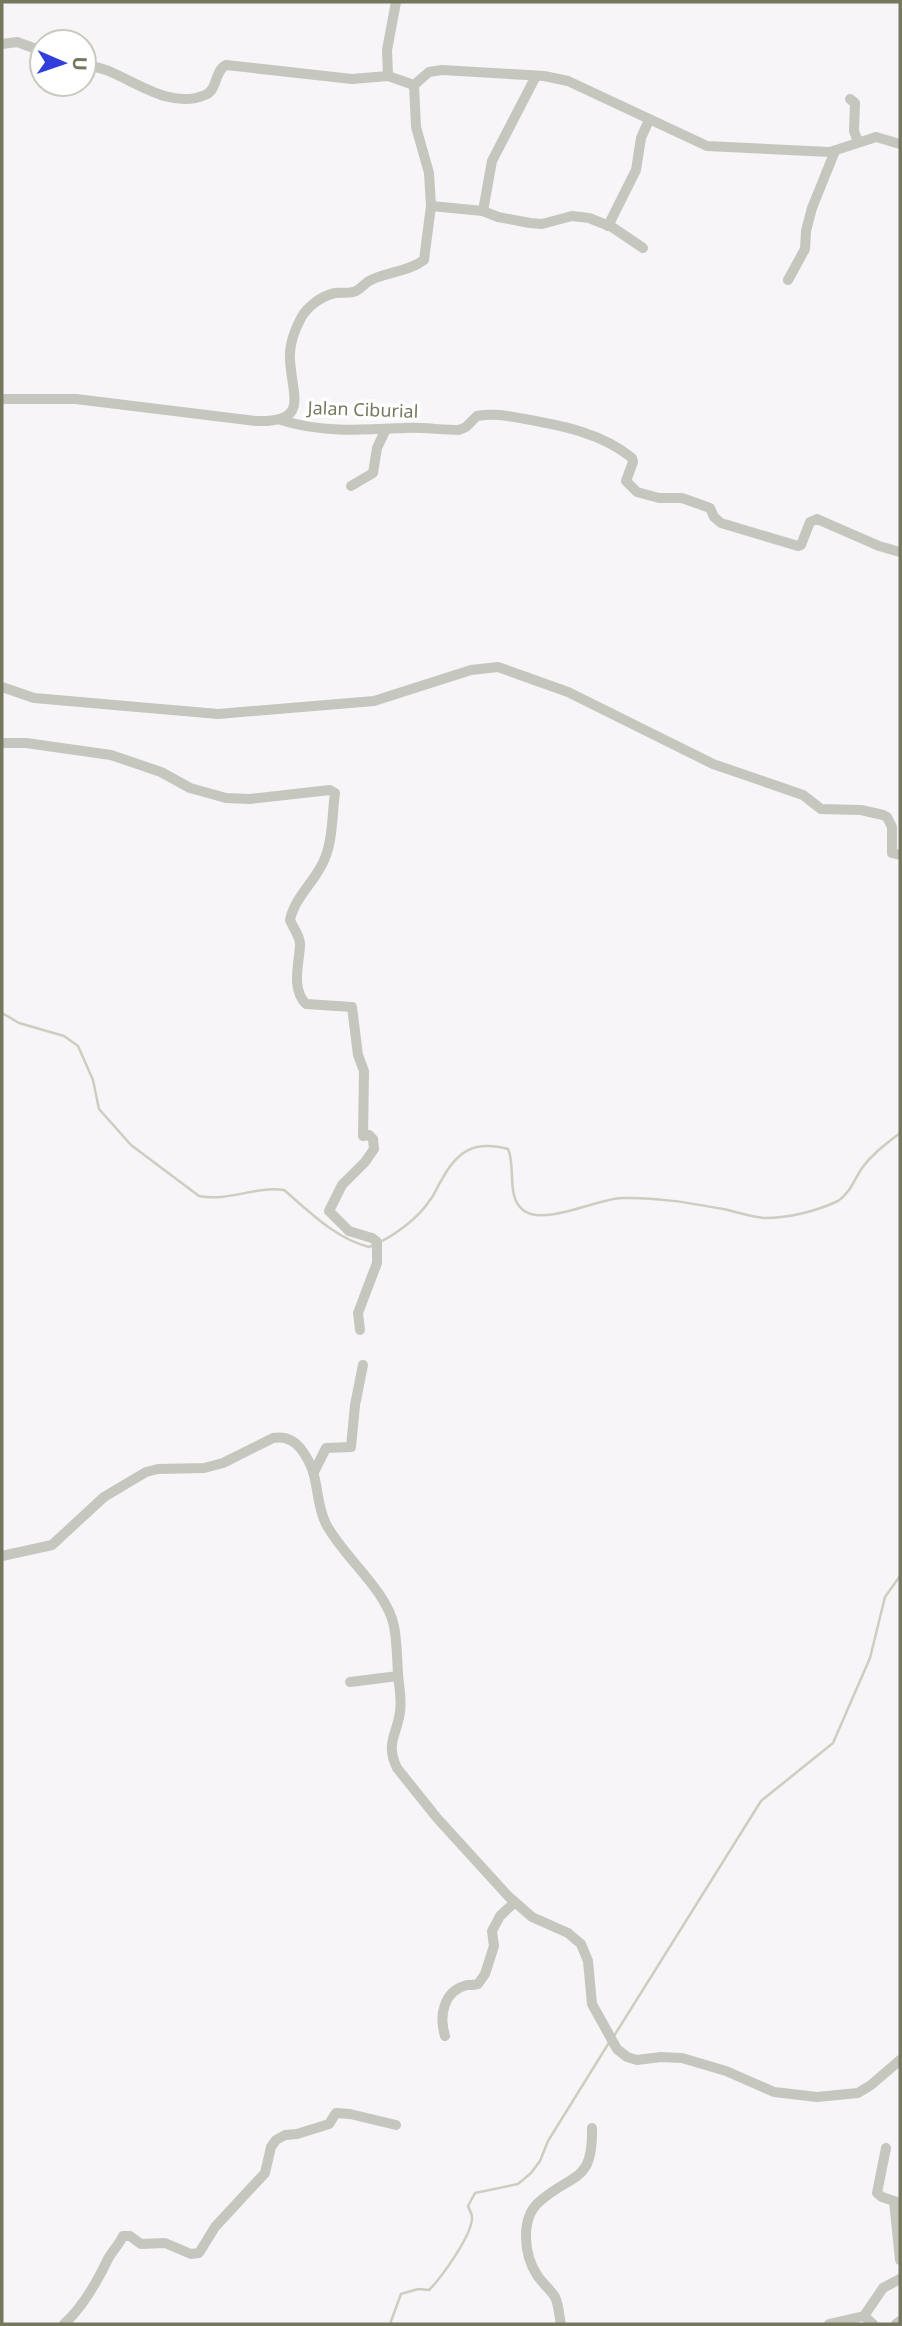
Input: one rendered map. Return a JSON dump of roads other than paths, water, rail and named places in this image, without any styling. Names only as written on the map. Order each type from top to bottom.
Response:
[{"type":"street","points":[[388,76],[387,50],[396,2]]},
{"type":"street","points":[[2,44],[17,42],[28,46]]},
{"type":"street","points":[[98,68],[163,96],[189,99],[208,94],[220,68],[226,65],[352,79],[388,76],[414,85]]},
{"type":"street","points":[[281,420],[292,412],[296,404],[290,352],[296,331],[307,310],[327,296],[355,292],[369,281],[416,266],[424,260],[431,206],[429,173],[415,127],[414,85],[426,74],[436,70],[536,76],[576,84],[707,146],[728,149],[835,151],[876,137],[900,144]]},
{"type":"street","points":[[483,211],[492,161],[536,76]]},
{"type":"street","points":[[850,99],[855,103],[854,131],[858,142]]},
{"type":"street","points":[[608,226],[636,170],[641,138],[649,120]]},
{"type":"street","points":[[788,280],[805,248],[809,215],[835,151]]},
{"type":"street","points":[[431,206],[483,211],[498,218],[530,223],[572,216],[589,218],[608,226],[643,248]]},
{"type":"street","name":"Jalan Ciburial","points":[[2,398],[76,399],[256,421],[281,420],[310,428],[463,429],[477,416],[500,414],[572,428],[615,445],[632,458],[626,481],[637,492],[663,498],[683,498],[709,508],[721,523],[798,547],[801,546],[811,521],[817,519],[879,546],[900,552]]},
{"type":"street","points":[[351,486],[373,473],[377,448],[384,430]]},
{"type":"street","points":[[2,687],[34,698],[218,714],[374,701],[471,670],[498,667],[579,697],[713,764],[803,795],[821,809],[861,810],[883,815],[897,832],[892,852],[900,855]]},
{"type":"street","points":[[2,743],[26,743],[111,755],[161,772],[190,788],[226,798],[250,799],[330,790],[335,793],[333,828],[327,854],[303,892],[290,920],[300,942],[297,972],[301,999],[306,1004],[336,1004],[354,1010],[358,1055],[364,1068],[363,1136],[369,1135],[373,1139],[374,1149],[342,1185],[329,1210],[349,1231],[377,1242],[377,1263],[358,1313],[360,1331]]},
{"type":"street","points":[[314,1472],[326,1448],[351,1447],[355,1405],[363,1365]]},
{"type":"street","points":[[2,1556],[52,1545],[104,1497],[151,1470],[204,1468],[223,1463],[266,1441],[281,1437],[297,1445],[314,1472],[320,1507],[326,1522],[392,1619],[401,1711],[391,1742],[397,1768],[437,1818],[515,1902],[532,1917],[568,1933],[581,1944],[588,1961],[592,2004],[621,2053],[631,2059],[682,2058],[726,2071],[768,2090],[800,2096],[830,2097],[858,2093],[900,2060]]},
{"type":"street","points":[[350,1682],[398,1675]]},
{"type":"street","points":[[445,2036],[442,2010],[450,1995],[468,1985],[477,1985],[485,1974],[494,1947],[492,1931],[500,1916],[515,1902]]},
{"type":"street","points":[[64,2324],[72,2318],[90,2292],[124,2235],[141,2244],[165,2243],[191,2254],[199,2253],[215,2227],[265,2173],[271,2147],[278,2138],[329,2124],[336,2113],[350,2113],[396,2125]]},
{"type":"street","points":[[561,2324],[554,2296],[537,2275],[528,2256],[527,2223],[534,2206],[583,2172],[592,2151],[592,2128]]},
{"type":"street","points":[[886,2148],[877,2191],[880,2196],[897,2202],[900,2260]]},
{"type":"street","points":[[829,2324],[869,2320],[883,2288],[900,2278]]},
{"type":"street","points":[[896,2324],[900,2320]]},
{"type":"waterway","points":[[2,1013],[19,1023],[64,1036],[78,1046],[93,1080],[99,1109],[131,1145],[199,1196],[220,1197],[263,1190],[284,1190],[345,1238],[369,1247],[374,1245]]},
{"type":"waterway","points":[[380,1242],[414,1218],[432,1198],[453,1162],[476,1147],[508,1149],[515,1197],[523,1210],[532,1214],[557,1214],[612,1199],[635,1198],[660,1199],[765,1218],[803,1213],[838,1201],[849,1190],[870,1158],[900,1133]]},
{"type":"waterway","points":[[614,2036],[761,1801],[833,1743],[870,1658],[885,1597],[900,1576]]},
{"type":"waterway","points":[[390,2324],[401,2294],[418,2289],[429,2290],[455,2255],[471,2225],[472,2216],[468,2206],[475,2193],[518,2184],[531,2173],[610,2041]]}]
